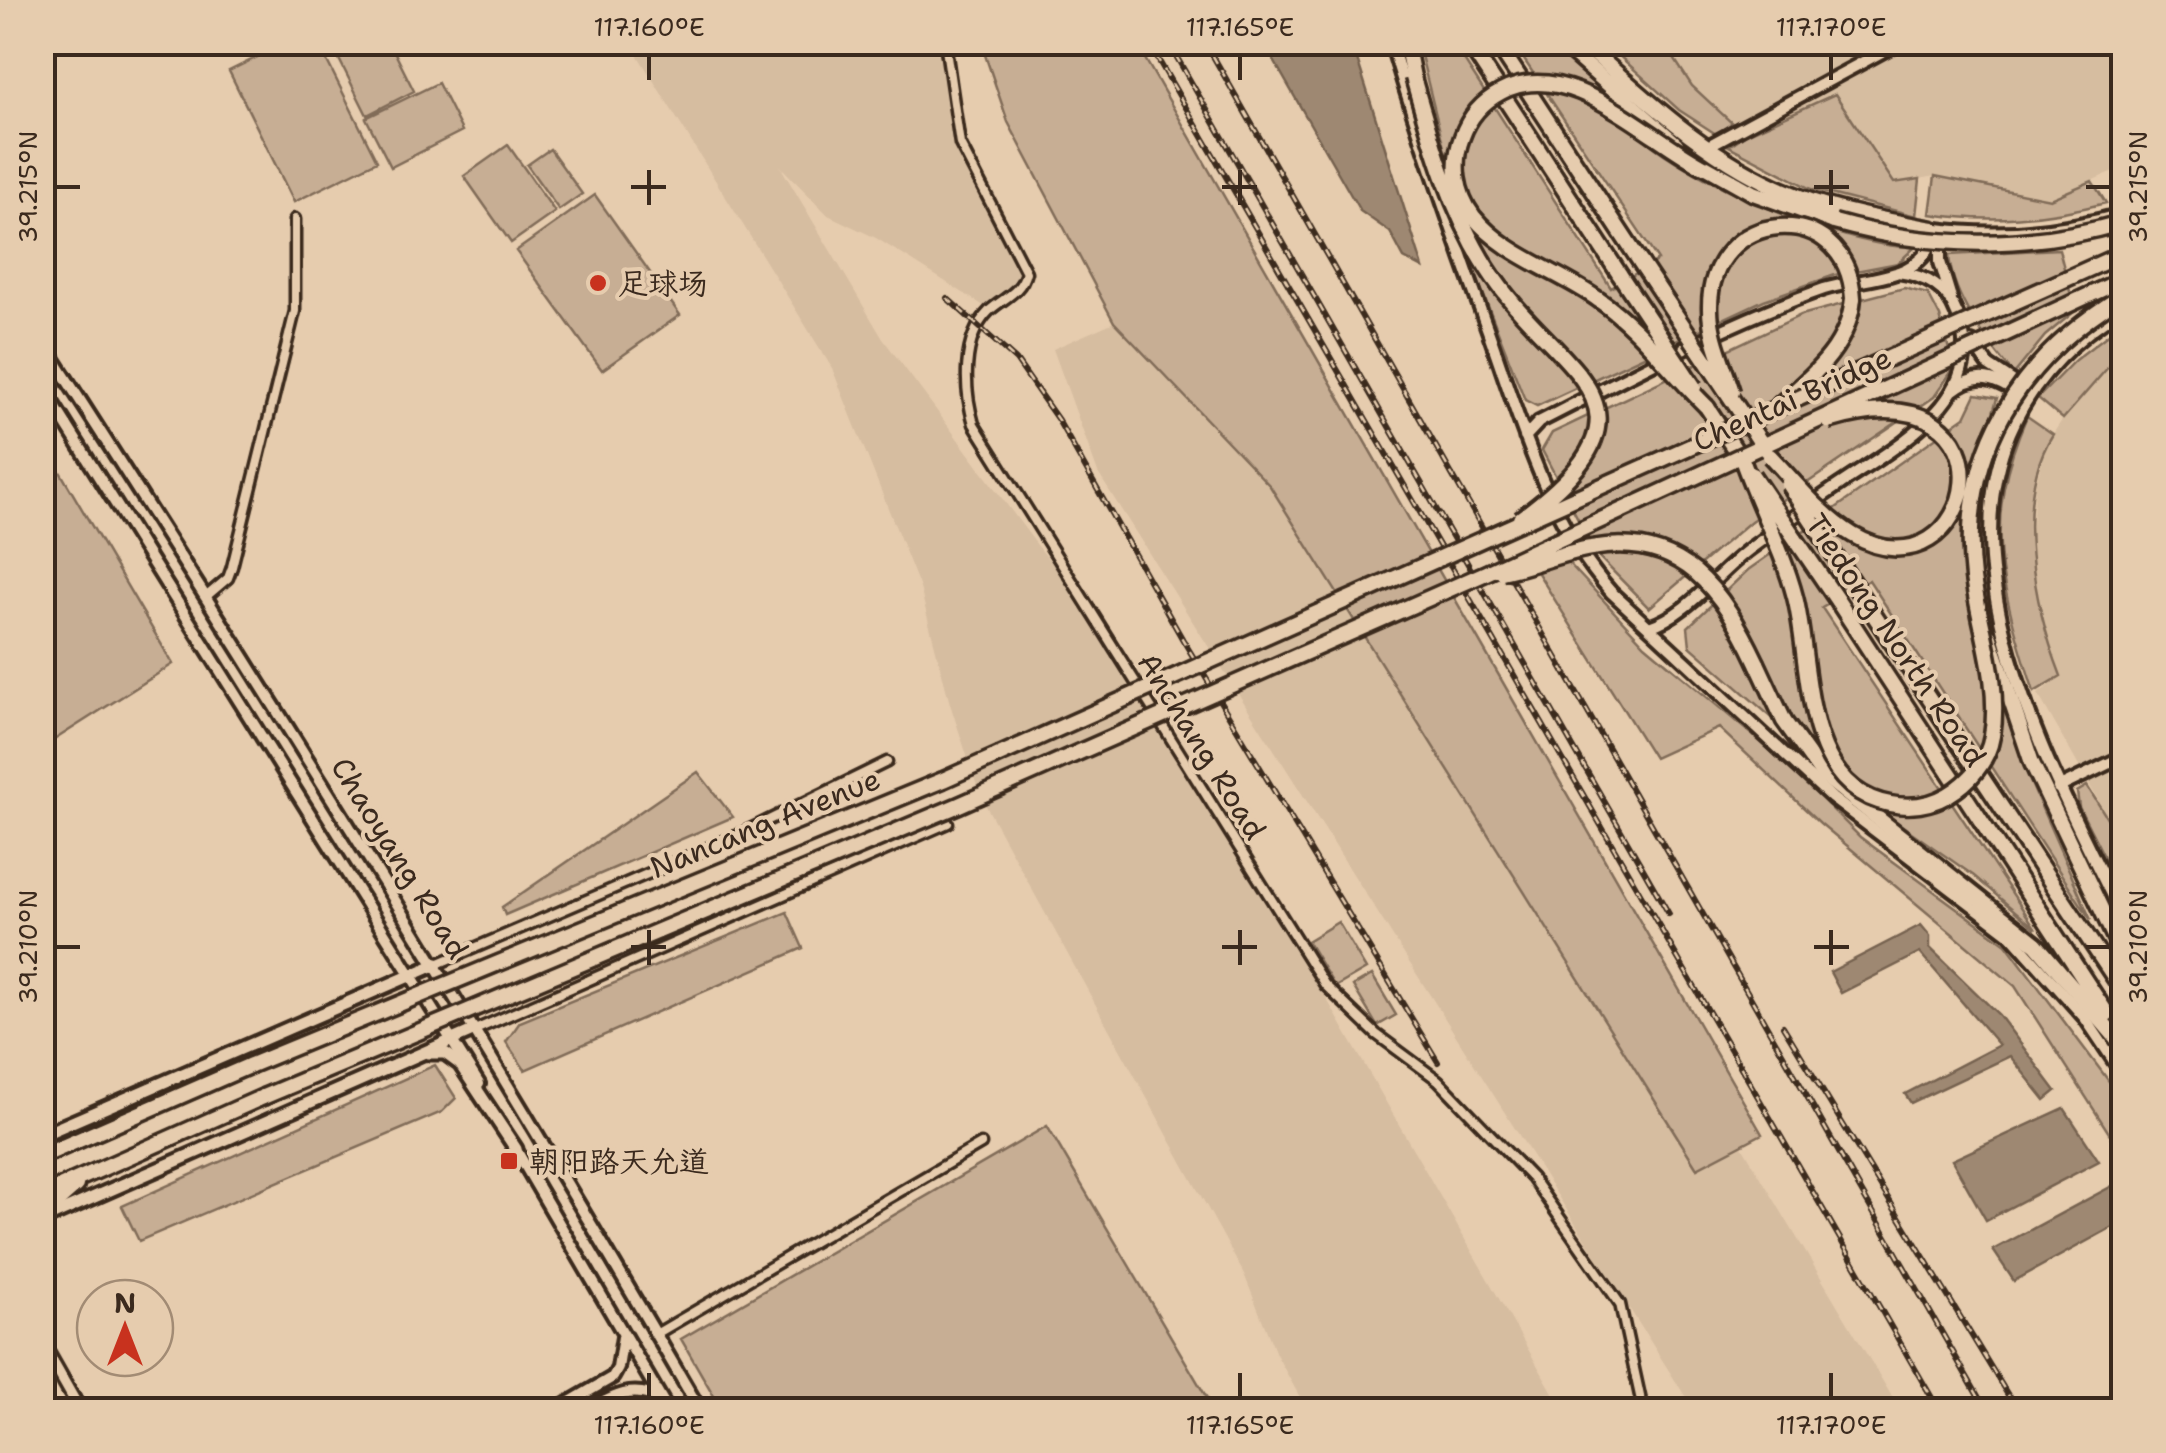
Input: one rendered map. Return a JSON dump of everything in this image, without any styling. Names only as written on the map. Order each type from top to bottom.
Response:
[{"type":"highway","points":[[1406,42],[1441,172],[1466,234],[1503,291],[1582,376],[1595,407],[1594,438],[1582,467],[1504,531]]},
{"type":"highway","name":"Tiedong North Road","points":[[1468,42],[2124,1039]]},
{"type":"highway","name":"Tiedong North Road","points":[[1496,42],[2124,992]]},
{"type":"highway","points":[[1560,42],[1704,167]]},
{"type":"highway","points":[[1582,42],[1708,146],[1799,196],[1937,229]]},
{"type":"highway","points":[[1707,406],[1613,310],[1525,257],[1480,223],[1463,198],[1456,162],[1470,120],[1485,102],[1508,88],[1532,82],[1558,84],[1590,96],[1704,167],[1776,202],[1918,242],[1966,244],[2062,236],[2124,222]]},
{"type":"highway","points":[[1737,407],[1712,328],[1714,278],[1738,241],[1766,228],[1798,228],[1818,235],[1840,256],[1849,274],[1852,304],[1832,356],[1771,412]]},
{"type":"highway","name":"Chentai Bridge","points":[[1504,531],[2124,253]]},
{"type":"highway","name":"Chentai Bridge","points":[[1486,574],[1774,437],[2124,279]]},
{"type":"highway","points":[[1743,462],[1793,589],[1822,743],[1842,774],[1859,790],[1890,804],[1928,803],[1958,789],[1981,765],[1992,738],[1993,708],[1972,557],[1974,507],[1992,435],[2007,404],[2038,360],[2078,325],[2124,294]]},
{"type":"highway","points":[[1770,456],[1835,522],[1883,547],[1900,548],[1930,539],[1951,518],[1963,493],[1964,469],[1947,434],[1932,421],[1902,410],[1851,414],[1774,437]]},
{"type":"highway","name":"Nancang Avenue","points":[[42,1156],[250,1065],[943,780],[1504,531]]},
{"type":"highway","points":[[1486,574],[1610,545],[1650,549],[1684,563],[1707,579],[1731,609],[1784,721],[1814,765],[1852,802],[1994,907],[2036,944],[2124,1047]]},
{"type":"highway","name":"Nancang Avenue","points":[[42,1194],[263,1096],[978,797],[1486,574]]},
{"type":"highway","points":[[1980,613],[2032,763],[2124,957]]},
{"type":"highway","points":[[42,1217],[89,1174]]},
{"type":"main road","points":[[1937,229],[2000,234],[2058,229],[2124,214]]},
{"type":"main road","points":[[2124,307],[2070,345],[2029,396],[2009,434],[1994,481],[1988,554],[2018,678],[2058,788],[2124,919]]},
{"type":"main road","points":[[42,1135],[437,964]]},
{"type":"main road","points":[[42,1217],[475,1030]]},
{"type":"main road","points":[[420,1055],[452,1056],[516,1149]]},
{"type":"main road","points":[[42,1147],[86,1137]]},
{"type":"street","name":"Anchang Road","points":[[945,42],[960,144],[1026,272],[1020,286],[985,315],[970,351],[966,394],[974,424],[1325,984],[1376,1034],[1438,1080],[1496,1136],[1532,1178],[1620,1304],[1643,1410]]},
{"type":"street","points":[[1390,42],[1445,216],[1540,481],[1585,562],[1648,627],[1832,798],[2009,933],[2085,1018],[2124,1076]]},
{"type":"street","points":[[1708,146],[1900,42]]},
{"type":"street","points":[[208,595],[228,578],[232,567],[290,342],[297,287],[295,218]]},
{"type":"street","points":[[1525,438],[1538,422],[1731,324],[1841,284],[1898,272],[1925,256],[1937,229]]},
{"type":"street","points":[[1937,229],[1940,262],[1966,336],[1988,365],[2029,396]]},
{"type":"street","points":[[1898,272],[1928,280],[1952,299]]},
{"type":"street","points":[[1952,391],[1966,356],[1966,336]]},
{"type":"street","name":"Chaoyang Road","points":[[42,341],[208,595],[437,964],[700,1410]]},
{"type":"street","points":[[1648,627],[1665,622],[1730,564],[1925,425],[1967,379],[1983,376],[2029,396]]},
{"type":"street","name":"Chaoyang Road","points":[[42,386],[414,974],[666,1406]]},
{"type":"street","points":[[101,478],[122,465]]},
{"type":"street","points":[[2058,788],[2124,756]]},
{"type":"street","points":[[437,964],[736,836],[887,762]]},
{"type":"street","points":[[475,1030],[948,823]]},
{"type":"street","points":[[656,1334],[980,1144]]},
{"type":"street","points":[[556,1410],[612,1377],[624,1348],[622,1331]]},
{"type":"street","points":[[42,1343],[80,1410]]},
{"type":"street","points":[[589,1410],[618,1394],[638,1392],[666,1406]]},
{"type":"shaded area","points":[[286,43],[318,43],[377,161],[294,202],[229,71]]},
{"type":"shaded area","points":[[331,43],[390,43],[414,91],[367,115]]},
{"type":"shaded area","points":[[630,43],[943,43],[955,148],[1019,264],[1018,283],[1005,293],[984,306],[876,238],[828,215],[780,166],[883,339],[1037,545],[1104,625],[1183,749],[1563,1410],[1307,1410],[1276,1354],[1244,1274],[980,795],[950,704],[920,588],[832,368]]},
{"type":"shaded area","points":[[981,43],[1136,43],[1762,1134],[1697,1168],[1270,486],[1114,322],[1008,122]]},
{"type":"shaded area","points":[[1264,43],[1352,43],[1423,268],[1404,258],[1390,232],[1360,211]]},
{"type":"shaded area","points":[[1418,43],[1453,43],[1611,288],[1658,260],[1513,43],[1551,43],[1601,87],[1653,146],[1742,197],[1853,238],[1915,247],[1898,263],[1835,275],[1764,300],[1537,406],[1525,400],[1475,273]]},
{"type":"shaded area","points":[[1605,43],[1664,43],[1692,86],[1732,123],[1716,134],[1679,110]]},
{"type":"shaded area","points":[[1664,43],[2123,43],[2123,167],[2050,199],[1935,176],[1894,184],[1836,94],[1746,134],[1692,86]]},
{"type":"shaded area","points":[[438,83],[462,131],[391,167],[366,118]]},
{"type":"shaded area","points":[[1835,94],[1894,183],[1920,179],[1916,216],[1811,189],[1729,146],[1746,134]]},
{"type":"shaded area","name":"足球场","points":[[508,145],[555,212],[511,243],[464,176]]},
{"type":"shaded area","name":"足球场","points":[[550,149],[582,194],[559,210],[527,165]]},
{"type":"shaded area","points":[[1935,176],[2050,199],[2092,181],[2106,203],[2018,218],[1930,214]]},
{"type":"shaded area","name":"足球场","points":[[595,195],[680,315],[602,370],[516,251]]},
{"type":"shaded area","points":[[2059,249],[2075,311],[2045,336],[2014,374],[1982,334],[1964,303],[1949,255]]},
{"type":"shaded area","points":[[1904,288],[1928,294],[1940,317],[1954,368],[1934,397],[1751,521],[1649,608],[1597,555],[1542,450],[1552,433],[1801,315]]},
{"type":"shaded area","points":[[1114,322],[1270,486],[1696,1168],[1742,1146],[1900,1410],[1694,1410],[1098,473],[1053,349]]},
{"type":"shaded area","points":[[2123,323],[2123,350],[2063,419],[2038,398],[2075,360]]},
{"type":"shaded area","points":[[2123,350],[2123,844],[2038,694],[2061,676],[2047,641],[2030,552],[2035,486],[2047,443],[2068,411]]},
{"type":"shaded area","points":[[1976,394],[1997,398],[1963,523],[1961,549],[1972,615],[2029,779],[2091,920],[1869,580],[1822,608],[2036,929],[1974,876],[1867,801],[1690,646],[1688,627],[1748,570],[1965,417]]},
{"type":"shaded area","points":[[2027,416],[2053,434],[2040,461],[2033,490],[2031,555],[2043,619],[2061,676],[2034,692],[2012,620],[2000,555],[2004,490],[2012,454]]},
{"type":"shaded area","points":[[42,441],[173,664],[43,747],[42,747]]},
{"type":"shaded area","points":[[1565,559],[1645,645],[1789,766],[1860,837],[2006,944],[2123,1100],[2123,1155],[2015,986],[1820,823],[1719,728],[1654,758],[1536,570]]},
{"type":"shaded area","points":[[698,772],[733,817],[505,915],[502,907]]},
{"type":"shaded area","points":[[2087,786],[2123,843],[2123,894],[2079,807],[2077,792]]},
{"type":"shaded area","points":[[787,912],[803,948],[525,1070],[506,1042],[520,1022]]},
{"type":"shaded area","points":[[1338,922],[1366,969],[1335,987],[1307,941]]},
{"type":"shaded area","points":[[1921,925],[1930,936],[1930,948],[1999,1015],[2056,1091],[2045,1100],[2010,1056],[1911,1103],[1905,1094],[1999,1045],[1920,953],[1841,993],[1830,972]]},
{"type":"shaded area","points":[[1372,975],[1396,1015],[1377,1026],[1353,986]]},
{"type":"shaded area","points":[[435,1065],[456,1098],[442,1112],[139,1241],[122,1206]]},
{"type":"shaded area","points":[[2064,1108],[2099,1161],[1986,1220],[1952,1160]]},
{"type":"shaded area","points":[[1047,1126],[1214,1410],[722,1410],[681,1339]]},
{"type":"shaded area","points":[[2116,1184],[2123,1197],[2123,1243],[2113,1227],[2014,1281],[1993,1250]]},
{"type":"railway","points":[[1148,42],[1939,1410]]},
{"type":"railway","points":[[1168,42],[1669,914]]},
{"type":"railway","points":[[1205,42],[1986,1410]]},
{"type":"railway","points":[[947,298],[1016,360],[1058,420],[1183,640],[1438,1062]]},
{"type":"railway","points":[[1783,1026],[2017,1410]]},
{"type":"place","name":"足球场","points":[[598,283]]},
{"type":"place","name":"朝阳路天允道","points":[[509,1161]]}]
